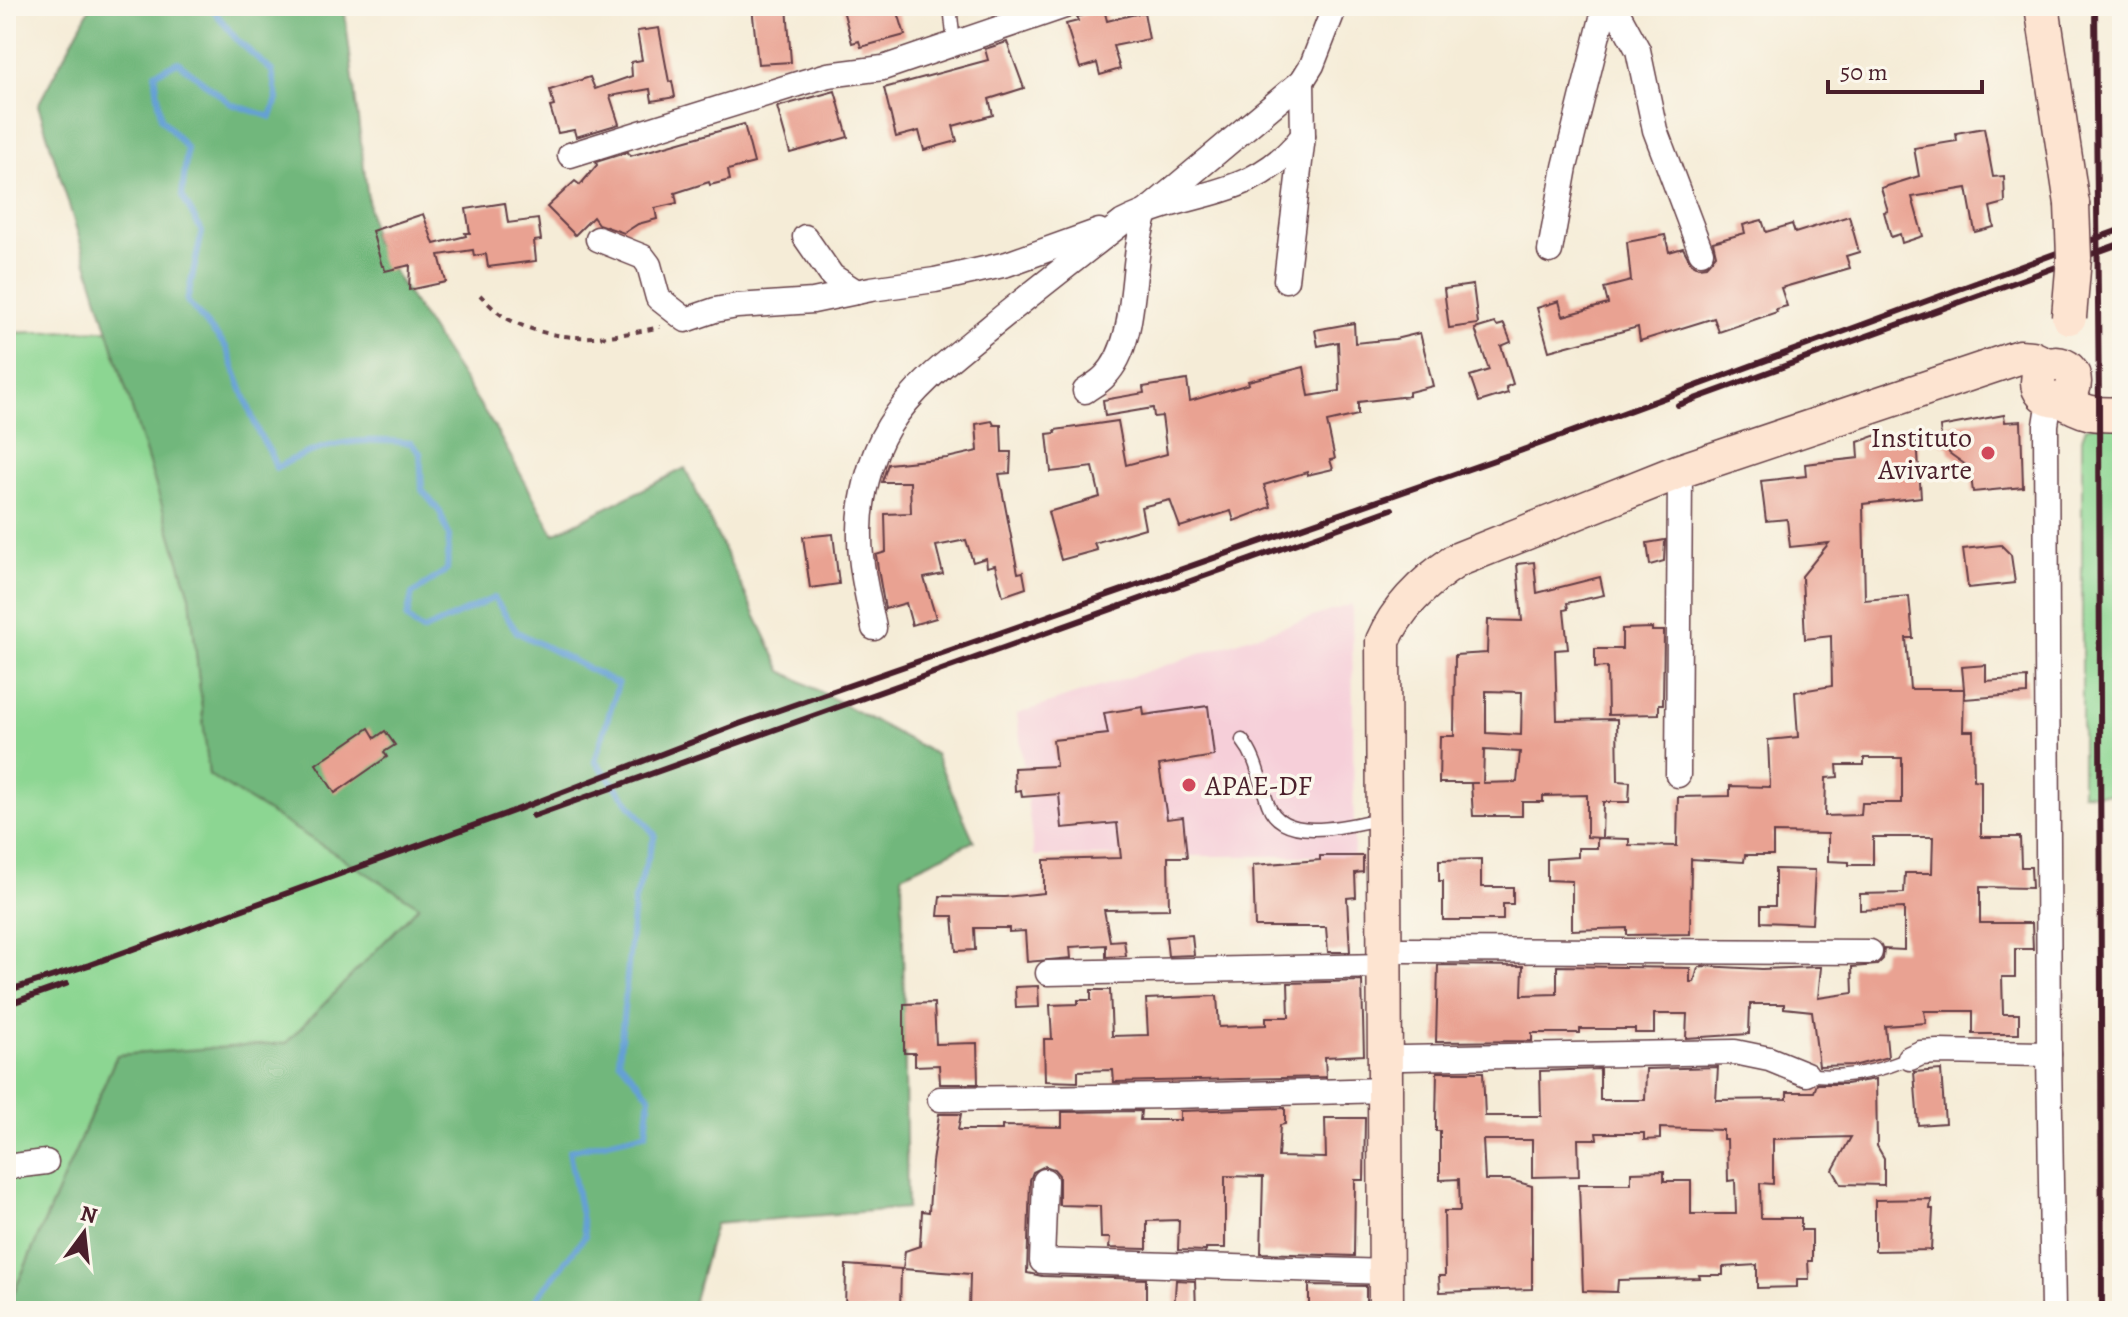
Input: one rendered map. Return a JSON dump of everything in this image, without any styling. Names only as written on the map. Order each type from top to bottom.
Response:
[{"type":"street","points":[[570,155],[828,75],[883,68],[1065,6]]},
{"type":"street","points":[[1085,391],[1104,378],[1125,343],[1139,231],[1147,211],[1302,81],[1312,65],[1335,6]]},
{"type":"street","points":[[1550,251],[1565,167],[1605,6]]},
{"type":"street","points":[[1614,6],[1638,50],[1655,130],[1701,252]]},
{"type":"street","points":[[2042,6],[2072,204],[2074,258],[2069,321],[2046,425],[2053,1311]]},
{"type":"street","points":[[1286,280],[1303,136],[1302,81]]},
{"type":"street","points":[[598,239],[643,257],[649,265],[658,298],[686,320],[737,306],[813,301],[1007,264],[1147,211],[1217,193],[1261,174],[1285,158],[1303,136]]},
{"type":"street","points":[[874,628],[859,538],[874,457],[890,423],[942,367],[1123,222]]},
{"type":"street","points":[[805,237],[832,276],[857,292]]},
{"type":"street","points":[[1404,1311],[1403,1058],[1383,818],[1383,641],[1393,618],[1438,572],[1473,552],[1680,471],[2019,357],[2032,358],[2056,381],[2078,411],[2099,415],[2122,412]]},
{"type":"street","points":[[1678,775],[1680,471]]},
{"type":"street","points":[[1386,1311],[1385,1090],[1393,958],[1401,645],[1407,620],[1420,591]]},
{"type":"street","points":[[1048,973],[1393,958],[1870,952]]},
{"type":"street","points":[[1403,1058],[1735,1052],[1769,1059],[1806,1074]]},
{"type":"street","points":[[1910,1058],[1921,1053],[1938,1052],[2049,1054]]},
{"type":"street","points":[[940,1099],[1385,1090]]},
{"type":"street","points":[[6,1167],[46,1162]]},
{"type":"street","points":[[1045,1181],[1042,1261],[1387,1272]]},
{"type":"lane","points":[[950,6],[954,44]]},
{"type":"lane","points":[[1242,740],[1258,767],[1268,806],[1283,824],[1310,829],[1383,818]]},
{"type":"lane","points":[[1806,1074],[1853,1075],[1886,1068],[1910,1058]]},
{"type":"path","points":[[480,295],[506,318],[549,335],[599,339],[686,320]]},
{"type":"shaded area","name":"APAE-DF","points":[[1352,604],[1354,856],[1034,856],[1017,714]]},
{"type":"green space","points":[[91,6],[344,6],[373,240],[495,428],[554,534],[685,468],[782,671],[935,754],[974,841],[902,875],[907,1208],[715,1224],[691,1311],[6,1311],[117,1055],[286,1043],[419,906],[209,775],[190,596],[38,105]]},
{"type":"green space","points":[[108,330],[190,596],[209,775],[420,906],[286,1044],[117,1055],[6,1310],[6,333]]},
{"type":"green space","points":[[2122,421],[2122,795],[2082,793],[2082,438],[2086,427]]},
{"type":"building","points":[[752,6],[787,6],[791,62],[758,64]]},
{"type":"building","points":[[842,6],[896,6],[905,35],[861,47],[859,41],[852,43]]},
{"type":"building","points":[[1104,9],[1107,21],[1144,12],[1149,39],[1113,46],[1120,69],[1100,75],[1097,63],[1080,68],[1066,24],[1078,21],[1077,17]]},
{"type":"building","points":[[659,28],[669,82],[672,81],[675,97],[652,101],[650,89],[610,96],[619,124],[576,137],[574,130],[558,133],[550,107],[554,106],[550,90],[590,77],[595,89],[632,76],[631,62],[642,60],[637,31]]},
{"type":"building","points":[[1007,42],[1024,88],[989,99],[993,115],[953,126],[957,141],[924,150],[919,131],[896,137],[884,88],[988,60],[985,49]]},
{"type":"building","points":[[835,91],[848,137],[790,153],[777,107]]},
{"type":"building","points":[[744,124],[754,163],[728,170],[730,180],[710,185],[709,182],[675,193],[677,203],[655,208],[657,219],[638,224],[624,233],[598,224],[593,217],[575,235],[547,207],[575,181],[580,185],[597,165],[596,162],[628,152],[630,156]]},
{"type":"building","points":[[1984,128],[1993,177],[2004,176],[2005,203],[1990,207],[1994,227],[1975,232],[1967,188],[1912,197],[1923,236],[1902,243],[1900,234],[1891,237],[1881,188],[1919,176],[1914,148],[1957,141],[1956,133]]},
{"type":"building","points":[[505,203],[508,223],[538,219],[541,240],[534,241],[536,261],[488,267],[486,254],[474,256],[473,250],[439,255],[446,282],[409,290],[410,265],[385,271],[382,266],[372,231],[423,214],[434,244],[470,233],[466,209]]},
{"type":"building","points":[[1849,216],[1859,252],[1846,256],[1850,268],[1781,288],[1787,306],[1776,309],[1777,312],[1719,332],[1714,318],[1640,341],[1638,327],[1549,351],[1537,308],[1559,301],[1563,316],[1608,304],[1604,288],[1631,281],[1627,242],[1665,235],[1669,252],[1683,248],[1691,263],[1698,267],[1706,266],[1716,255],[1713,242],[1745,233],[1743,225],[1762,220],[1766,232],[1792,224],[1795,233]]},
{"type":"building","points":[[1473,285],[1478,324],[1449,328],[1444,289]]},
{"type":"building","points":[[1354,323],[1355,343],[1420,333],[1433,386],[1409,392],[1409,396],[1358,402],[1358,415],[1327,422],[1335,459],[1330,460],[1333,469],[1307,475],[1307,472],[1264,485],[1271,507],[1234,521],[1231,511],[1180,527],[1170,500],[1141,507],[1145,528],[1094,543],[1097,550],[1061,560],[1048,512],[1100,497],[1093,467],[1051,472],[1047,434],[1056,433],[1055,430],[1118,421],[1126,465],[1167,454],[1162,416],[1154,417],[1153,408],[1105,416],[1103,400],[1144,393],[1143,387],[1187,380],[1190,401],[1249,384],[1248,381],[1304,367],[1309,396],[1340,391],[1338,342],[1318,346],[1315,330]]},
{"type":"building","points":[[1495,323],[1497,326],[1504,324],[1511,342],[1501,346],[1513,384],[1506,387],[1508,393],[1479,402],[1470,376],[1489,370],[1475,329]]},
{"type":"building","name":"Instituto Avivarte","points":[[2004,415],[2005,422],[2021,421],[2023,487],[1973,492],[1970,468],[1949,453],[1948,445],[1942,445],[1940,427]]},
{"type":"building","points":[[992,421],[994,425],[1001,425],[1002,452],[1011,452],[1010,473],[999,474],[1018,573],[1023,572],[1026,588],[1003,596],[995,565],[987,567],[986,558],[973,562],[966,540],[936,546],[943,574],[924,578],[936,618],[912,625],[906,603],[885,609],[878,569],[876,555],[886,552],[885,514],[911,513],[910,482],[882,482],[888,464],[947,458],[978,451],[976,424]]},
{"type":"building","points":[[1880,434],[1881,443],[1917,440],[1921,497],[1863,504],[1865,600],[1909,596],[1913,638],[1906,638],[1910,689],[1964,689],[1962,667],[1986,665],[1986,681],[2027,678],[2027,694],[1965,699],[1964,690],[1963,731],[1973,731],[1974,780],[1981,781],[1981,837],[2020,837],[2021,867],[2031,867],[2032,888],[1980,887],[1980,923],[2032,923],[2033,949],[2015,949],[2015,977],[2002,977],[2003,1014],[2019,1014],[2019,1034],[1973,1034],[1973,1011],[1924,1011],[1926,1023],[1885,1026],[1888,1057],[1857,1065],[1819,1066],[1812,1011],[1784,1008],[1784,1004],[1750,1004],[1749,1034],[1686,1038],[1687,1014],[1654,1014],[1654,1033],[1635,1033],[1635,1029],[1580,1029],[1580,1033],[1532,1033],[1532,1041],[1436,1042],[1438,965],[1523,966],[1522,995],[1557,994],[1557,966],[1690,968],[1690,982],[1694,982],[1698,968],[1702,966],[1762,969],[1821,967],[1818,998],[1853,993],[1852,967],[1877,965],[1883,959],[1884,949],[1904,950],[1904,908],[1860,910],[1860,894],[1904,893],[1905,873],[1932,873],[1933,837],[1873,837],[1873,865],[1828,861],[1828,834],[1773,833],[1773,855],[1745,855],[1744,862],[1691,859],[1690,934],[1627,935],[1627,928],[1572,930],[1572,881],[1547,880],[1547,859],[1578,857],[1578,848],[1597,848],[1597,838],[1629,839],[1629,845],[1677,846],[1678,797],[1730,796],[1730,786],[1770,787],[1768,740],[1798,737],[1795,692],[1832,686],[1831,636],[1805,639],[1802,576],[1829,543],[1790,547],[1787,519],[1766,521],[1761,481],[1806,476],[1805,464],[1859,458],[1858,442]],"holes":[[[1864,758],[1902,758],[1902,803],[1862,803],[1861,815],[1825,816],[1826,778],[1838,777],[1837,765],[1864,765]]]},
{"type":"building","points":[[833,534],[839,584],[810,588],[803,537]]},
{"type":"building","points":[[1665,540],[1664,561],[1650,565],[1647,543]]},
{"type":"building","points":[[2001,545],[2011,555],[2015,583],[1968,588],[1963,549]]},
{"type":"building","points":[[1534,562],[1537,593],[1600,577],[1604,595],[1567,603],[1568,609],[1564,610],[1568,649],[1555,650],[1557,720],[1617,719],[1618,781],[1630,782],[1629,802],[1603,802],[1602,838],[1587,837],[1587,795],[1543,796],[1543,802],[1522,802],[1522,816],[1473,816],[1471,783],[1439,783],[1440,736],[1454,736],[1455,655],[1487,653],[1488,620],[1522,621],[1517,564]],"holes":[[[1486,691],[1522,692],[1521,735],[1486,733]],[[1484,750],[1520,752],[1517,782],[1483,783]]]},
{"type":"building","points":[[1652,628],[1652,631],[1664,631],[1663,704],[1659,704],[1659,714],[1608,715],[1607,667],[1595,668],[1595,649],[1622,649],[1622,629]]},
{"type":"building","points":[[1208,706],[1214,756],[1159,765],[1167,819],[1183,817],[1187,857],[1168,857],[1169,909],[1104,910],[1110,941],[1124,940],[1126,956],[1106,957],[1106,945],[1070,947],[1071,958],[1027,962],[1025,931],[1009,932],[1009,928],[974,928],[975,950],[956,951],[953,916],[938,916],[940,896],[1005,897],[1044,893],[1044,860],[1121,858],[1117,823],[1062,828],[1059,794],[1022,797],[1021,790],[1015,791],[1014,768],[1056,766],[1053,740],[1108,734],[1104,713],[1143,707],[1144,715]]},
{"type":"building","points":[[369,728],[375,738],[385,731],[395,745],[384,752],[387,757],[335,793],[316,764]]},
{"type":"building","points":[[1320,856],[1363,856],[1363,872],[1355,873],[1356,897],[1347,898],[1350,952],[1328,952],[1326,927],[1255,927],[1253,865],[1320,860]]},
{"type":"building","points":[[1481,859],[1481,887],[1513,887],[1513,904],[1503,904],[1503,920],[1443,920],[1443,881],[1439,881],[1439,860]]},
{"type":"building","points":[[1775,869],[1815,870],[1812,924],[1761,922],[1761,906],[1775,906]]},
{"type":"building","points":[[1192,935],[1194,955],[1168,956],[1166,937]]},
{"type":"building","points":[[1362,981],[1364,1055],[1325,1057],[1326,1077],[1114,1082],[1113,1070],[1078,1071],[1078,1082],[1045,1081],[1044,1039],[1052,1039],[1050,1005],[1091,1000],[1091,990],[1110,990],[1112,1036],[1148,1035],[1146,999],[1217,996],[1219,1027],[1266,1025],[1266,1017],[1289,1017],[1288,983]]},
{"type":"building","points":[[1038,986],[1039,1007],[1016,1008],[1015,987]]},
{"type":"building","points":[[934,1003],[936,1044],[977,1043],[978,1084],[940,1084],[939,1065],[915,1066],[915,1053],[904,1053],[904,1004]]},
{"type":"building","points":[[1718,1067],[1716,1100],[1787,1099],[1787,1092],[1814,1092],[1817,1084],[1846,1084],[1876,1079],[1877,1146],[1884,1158],[1884,1185],[1841,1184],[1833,1170],[1851,1137],[1773,1139],[1773,1184],[1760,1183],[1761,1218],[1801,1218],[1801,1230],[1812,1230],[1809,1279],[1797,1279],[1797,1287],[1757,1288],[1757,1265],[1723,1267],[1723,1275],[1699,1275],[1700,1278],[1618,1280],[1617,1292],[1583,1291],[1579,1184],[1631,1184],[1631,1172],[1664,1171],[1664,1181],[1691,1181],[1691,1214],[1736,1214],[1735,1180],[1728,1181],[1727,1139],[1723,1139],[1723,1130],[1660,1128],[1660,1139],[1644,1140],[1644,1133],[1596,1133],[1597,1139],[1578,1139],[1579,1176],[1532,1177],[1532,1140],[1483,1140],[1485,1180],[1511,1180],[1532,1186],[1532,1289],[1440,1292],[1439,1276],[1445,1276],[1444,1211],[1460,1211],[1459,1179],[1440,1180],[1440,1131],[1436,1131],[1437,1072],[1483,1072],[1485,1116],[1541,1116],[1540,1071],[1600,1069],[1600,1100],[1645,1100],[1646,1069]]},
{"type":"building","points":[[1941,1070],[1945,1123],[1918,1125],[1914,1072]]},
{"type":"building","points":[[1285,1108],[1285,1124],[1280,1125],[1278,1157],[1326,1158],[1325,1118],[1365,1118],[1364,1180],[1355,1180],[1354,1256],[1261,1253],[1263,1177],[1225,1176],[1225,1248],[1178,1250],[1179,1220],[1147,1221],[1147,1249],[1109,1248],[1110,1238],[1101,1238],[1100,1206],[1059,1205],[1059,1175],[1045,1166],[1033,1172],[1030,1180],[1027,1273],[1146,1279],[1146,1311],[1100,1311],[1100,1306],[1063,1304],[1063,1311],[969,1311],[970,1274],[903,1269],[905,1251],[920,1246],[922,1211],[929,1212],[939,1114],[961,1114],[958,1130],[1002,1130],[1002,1126],[1062,1127],[1062,1112],[1141,1111],[1140,1120],[1180,1120],[1180,1111]]},
{"type":"building","points":[[1931,1199],[1931,1250],[1875,1251],[1875,1200]]},
{"type":"building","points":[[846,1265],[901,1269],[900,1311],[845,1311]]},
{"type":"building","points":[[1176,1280],[1195,1281],[1196,1311],[1174,1311]]},
{"type":"building","points":[[1309,1285],[1366,1286],[1366,1311],[1309,1311]]},
{"type":"waterway","points":[[210,6],[238,41],[272,71],[277,99],[271,117],[231,104],[178,62],[155,73],[161,118],[187,149],[182,196],[202,232],[187,301],[226,347],[258,432],[276,468],[309,452],[341,444],[358,441],[411,443],[420,453],[422,490],[440,512],[449,536],[447,570],[412,594],[407,618],[422,631],[494,598],[517,632],[618,684],[595,761],[655,835],[634,903],[619,1060],[650,1096],[646,1133],[569,1151],[585,1236],[532,1304],[533,1311]]},
{"type":"railway","points":[[2095,6],[2102,1311]]},
{"type":"railway","points":[[6,991],[89,965],[519,809],[739,724],[1520,451],[2122,229]]},
{"type":"railway","points":[[1678,405],[2122,243]]},
{"type":"railway","points":[[533,816],[1392,509]]},
{"type":"railway","points":[[6,1005],[66,984]]},
{"type":"place","name":"Instituto Avivarte","points":[[1988,453]]},
{"type":"place","name":"APAE-DF","points":[[1189,785]]}]
